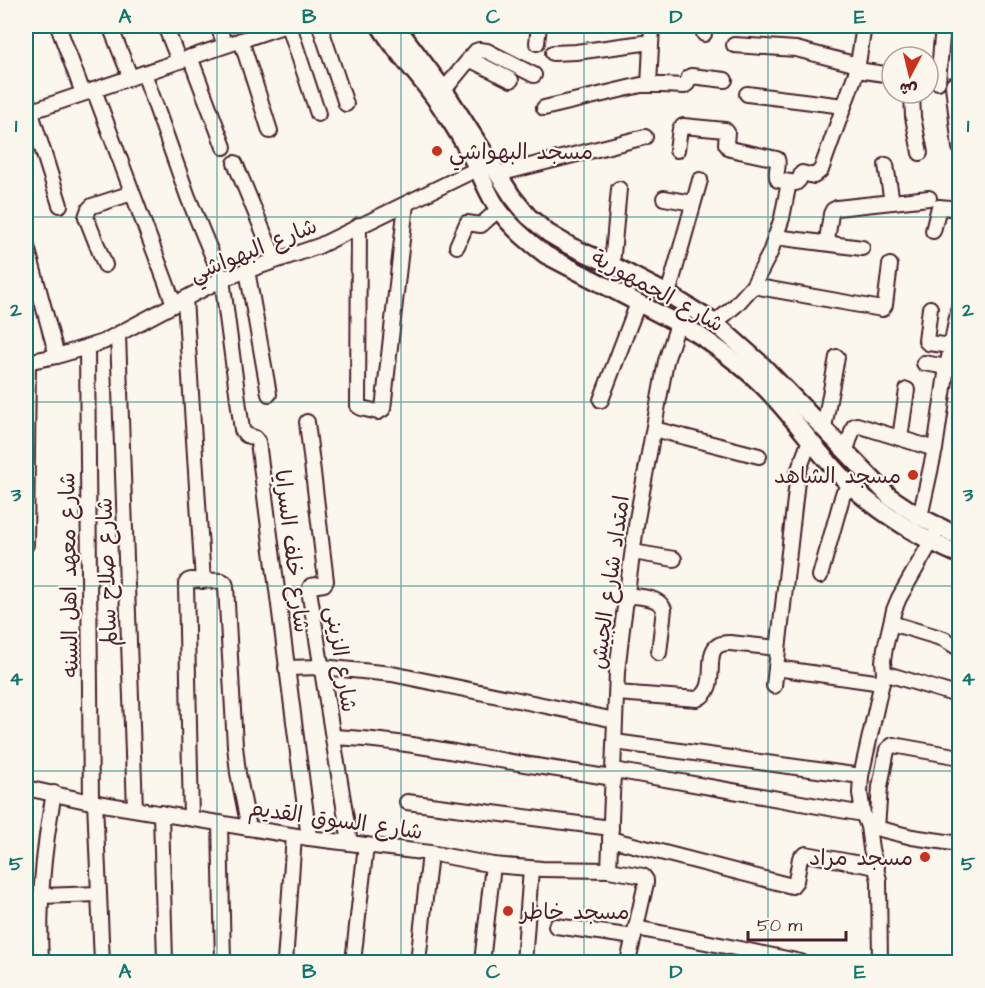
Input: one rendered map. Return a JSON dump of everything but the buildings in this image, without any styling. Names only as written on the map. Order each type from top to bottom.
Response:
[{"type":"street","points":[[58,26],[180,301],[203,581]]},
{"type":"street","name":"شارع خلف السرايا","points":[[110,26],[137,75],[222,279],[242,430],[258,442],[309,838]]},
{"type":"street","points":[[165,26],[185,59],[224,147]]},
{"type":"street","points":[[218,26],[225,45]]},
{"type":"street","points":[[290,26],[318,114]]},
{"type":"street","points":[[320,26],[346,104]]},
{"type":"street","name":"شارع الجمهورية","points":[[380,26],[528,216],[548,233],[570,246],[668,294],[715,323],[760,363],[890,497],[920,517],[935,534],[960,555]]},
{"type":"street","name":"شارع الجمهورية","points":[[396,26],[444,90],[489,168],[487,190],[513,227],[546,255],[696,333],[735,361],[766,389],[830,465],[852,487],[902,525],[935,534],[960,537]]},
{"type":"street","points":[[537,43],[539,26]]},
{"type":"street","points":[[649,84],[652,26]]},
{"type":"street","points":[[677,150],[680,129],[683,126],[726,131],[728,134],[726,144],[730,148],[777,159],[776,177],[778,180],[798,182],[801,174],[814,176],[821,170],[858,68],[864,26],[854,26]]},
{"type":"street","points":[[940,45],[943,26]]},
{"type":"street","points":[[28,112],[276,27]]},
{"type":"street","points":[[241,40],[270,131]]},
{"type":"street","points":[[553,52],[576,52],[651,42]]},
{"type":"street","points":[[734,45],[796,49],[880,73]]},
{"type":"street","points":[[444,90],[476,51],[483,50],[534,75]]},
{"type":"street","points":[[469,59],[511,80]]},
{"type":"street","points":[[544,108],[649,84],[684,86],[691,76],[725,80]]},
{"type":"street","points":[[940,83],[956,85],[960,148]]},
{"type":"street","points":[[747,94],[844,106]]},
{"type":"street","points":[[26,97],[28,112],[60,205]]},
{"type":"street","points":[[912,105],[920,153]]},
{"type":"street","name":"شارع البهواشي","points":[[27,362],[57,356],[103,342],[222,279],[319,246],[359,225],[489,168],[645,137]]},
{"type":"street","points":[[235,163],[275,260]]},
{"type":"street","points":[[886,165],[892,202]]},
{"type":"street","points":[[668,294],[700,180]]},
{"type":"street","points":[[715,323],[753,286],[776,237],[789,182]]},
{"type":"street","points":[[612,265],[619,189]]},
{"type":"street","points":[[105,265],[86,213],[92,206],[132,193]]},
{"type":"street","points":[[664,198],[693,203]]},
{"type":"street","points":[[823,243],[827,240],[831,214],[837,208],[929,198]]},
{"type":"street","points":[[359,225],[358,405],[361,408],[378,412],[383,410],[406,204]]},
{"type":"street","points":[[933,231],[939,207],[960,209]]},
{"type":"street","points":[[457,246],[467,223],[481,225],[499,209]]},
{"type":"street","points":[[776,237],[862,248]]},
{"type":"street","points":[[26,243],[57,356]]},
{"type":"street","points":[[753,286],[882,309],[885,305],[890,265]]},
{"type":"street","points":[[247,270],[269,394]]},
{"type":"street","points":[[920,517],[960,302]]},
{"type":"street","points":[[601,400],[638,303]]},
{"type":"street","name":"امتداد شارع الجيش","points":[[609,870],[616,693],[622,629],[666,361],[678,324],[688,306]]},
{"type":"street","points":[[930,308],[926,341],[951,346]]},
{"type":"street","name":"شارع صلاح سالم","points":[[118,334],[135,809]]},
{"type":"street","name":"شارع معهد اهل السنه","points":[[87,348],[93,802],[102,963]]},
{"type":"street","points":[[824,428],[837,357]]},
{"type":"street","points":[[26,544],[27,362]]},
{"type":"street","points":[[924,363],[947,367]]},
{"type":"street","points":[[900,438],[907,390]]},
{"type":"street","name":"شارع الزينى","points":[[306,422],[326,581],[324,584],[311,586],[309,590],[350,843]]},
{"type":"street","points":[[846,450],[854,426],[857,425],[934,449]]},
{"type":"street","points":[[654,429],[759,456]]},
{"type":"street","points":[[774,686],[798,472],[810,440]]},
{"type":"street","points":[[820,576],[843,494],[852,487]]},
{"type":"street","points":[[880,963],[879,880],[871,849],[869,823],[860,793],[861,776],[883,678],[885,648],[894,610],[935,534]]},
{"type":"street","points":[[633,552],[674,559]]},
{"type":"street","points":[[191,818],[186,584],[191,580],[222,581],[226,586],[236,746],[249,828]]},
{"type":"street","points":[[627,595],[657,600],[664,609],[659,653]]},
{"type":"street","points":[[891,623],[944,639],[960,649]]},
{"type":"street","points":[[616,693],[697,699],[703,696],[710,687],[712,652],[716,646],[723,642],[778,648]]},
{"type":"street","points":[[286,668],[322,667],[392,674],[615,720]]},
{"type":"street","points":[[776,668],[883,678],[960,696]]},
{"type":"street","points":[[333,737],[410,743],[511,762],[614,774],[869,823],[912,837],[960,844]]},
{"type":"street","points":[[615,742],[861,776]]},
{"type":"street","points":[[869,823],[877,807],[887,750],[890,747],[893,745],[960,757]]},
{"type":"street","name":"شارع السوق القديم","points":[[26,788],[93,802],[294,836],[430,853],[493,865],[531,869],[609,870],[643,876],[646,883],[635,932]]},
{"type":"street","points":[[41,963],[35,903],[54,794]]},
{"type":"street","points":[[407,802],[611,833],[792,886],[796,881],[800,858],[806,854],[877,867]]},
{"type":"street","points":[[161,813],[165,963]]},
{"type":"street","points":[[220,823],[223,963]]},
{"type":"street","points":[[285,963],[294,836]]},
{"type":"street","points":[[353,963],[366,845]]},
{"type":"street","points":[[418,963],[430,853]]},
{"type":"street","points":[[482,963],[493,865]]},
{"type":"street","points":[[524,963],[531,869]]},
{"type":"street","points":[[35,903],[99,894]]},
{"type":"street","points":[[556,926],[635,932],[740,949],[801,963]]},
{"type":"street","points":[[628,963],[635,932]]},
{"type":"place","name":"مسجد البهواشي","points":[[437,151]]},
{"type":"place","name":"مسجد الشاهد","points":[[913,475]]},
{"type":"place","name":"مسجد مراد","points":[[925,857]]},
{"type":"place","name":"مسجد خاطر","points":[[508,911]]}]
